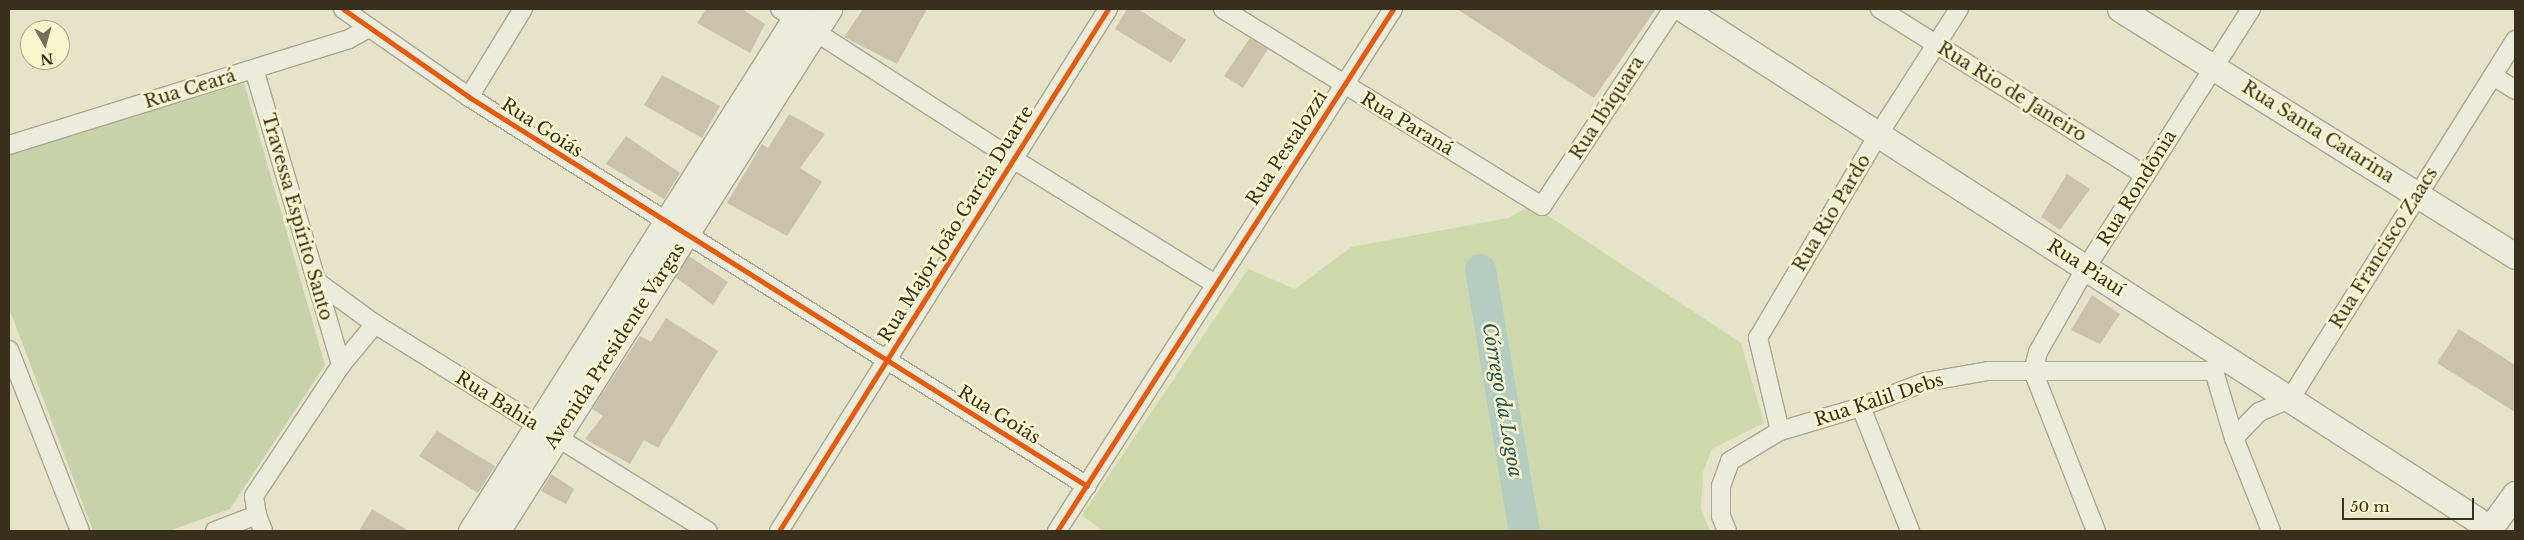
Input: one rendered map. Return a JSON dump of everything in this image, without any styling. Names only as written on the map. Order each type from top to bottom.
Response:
[{"type":"main road","name":"Avenida Presidente Vargas","points":[[471,531],[547,432],[676,229],[798,17],[829,9]]},
{"type":"main road","name":"Rua Piauí","points":[[1682,9],[2086,268],[2220,363],[2290,399],[2476,519],[2487,531]]},
{"type":"main road","name":"Rua Santa Catarina","points":[[2120,9],[2515,256]]},
{"type":"main road","name":"Avenida Presidente Vargas","points":[[497,531],[547,432]]},
{"type":"main road","points":[[2487,531],[2514,503]]},
{"type":"street","name":"Rua Goiás","points":[[343,9],[469,97],[886,362],[1087,486]]},
{"type":"street","points":[[469,97],[523,9]]},
{"type":"street","name":"Rua Major João Garcia Duarte","points":[[779,531],[1108,9]]},
{"type":"street","name":"Rua Paraná","points":[[1223,9],[1344,86],[1542,206]]},
{"type":"street","name":"Rua Pestalozzi","points":[[1057,531],[1393,9]]},
{"type":"street","name":"Rua Ibiquara","points":[[1542,206],[1672,9]]},
{"type":"street","name":"Rua Rio de Janeiro","points":[[1880,9],[2145,176]]},
{"type":"street","name":"Rua Rio Pardo","points":[[1780,432],[1758,338],[1878,135],[1959,9]]},
{"type":"street","name":"Rua Rondônia","points":[[2033,371],[2038,352],[2086,268],[2251,9]]},
{"type":"street","points":[[798,17],[1013,159],[1216,284]]},
{"type":"street","name":"Rua Ceará","points":[[9,145],[349,39],[369,28]]},
{"type":"street","name":"Rua Francisco Zaacs","points":[[2290,399],[2515,40]]},
{"type":"street","name":"Travessa Espírito Santo","points":[[254,69],[341,365]]},
{"type":"street","points":[[2493,76],[2515,90]]},
{"type":"street","name":"Rua Bahia","points":[[316,281],[375,324],[708,531]]},
{"type":"street","points":[[215,531],[260,523],[252,503],[254,496],[341,365],[375,324]]},
{"type":"street","points":[[9,350],[80,531]]},
{"type":"street","points":[[2220,363],[2234,438],[2271,531]]},
{"type":"street","name":"Rua Kalil Debs","points":[[1724,524],[1721,486],[1730,460],[1780,432],[1861,407],[1925,382],[1988,371],[2033,371],[2220,363]]},
{"type":"street","points":[[2033,371],[2096,531]]},
{"type":"street","points":[[2234,438],[2260,412],[2290,399]]},
{"type":"street","points":[[1861,407],[1910,531]]},
{"type":"green space","points":[[244,83],[325,365],[230,509],[169,531],[93,531],[9,308],[9,154]]},
{"type":"green space","points":[[1532,205],[1741,343],[1764,423],[1712,449],[1703,472],[1701,509],[1710,531],[1103,531],[1082,515],[1248,269],[1295,289],[1351,247],[1508,218]]},
{"type":"building","points":[[706,9],[742,9],[765,24],[750,53],[697,23]]},
{"type":"building","points":[[863,9],[927,9],[897,64],[844,37]]},
{"type":"building","points":[[1127,9],[1138,9],[1186,40],[1171,63],[1115,29]]},
{"type":"building","points":[[1457,9],[1656,9],[1594,98]]},
{"type":"building","points":[[1250,38],[1268,49],[1243,88],[1224,76]]},
{"type":"building","points":[[662,75],[720,106],[702,138],[644,105]]},
{"type":"building","points":[[789,114],[825,134],[800,168],[822,182],[787,236],[727,203],[762,144],[768,148]]},
{"type":"building","points":[[626,136],[680,173],[664,199],[606,164]]},
{"type":"building","points":[[2067,174],[2090,189],[2060,230],[2041,217]]},
{"type":"building","points":[[689,256],[728,282],[713,305],[675,277]]},
{"type":"building","points":[[2092,295],[2120,314],[2100,344],[2071,330]]},
{"type":"building","points":[[666,318],[718,351],[658,448],[644,440],[630,464],[585,439],[603,416],[592,409],[640,336],[651,342]]},
{"type":"building","points":[[2459,329],[2515,365],[2515,412],[2437,363]]},
{"type":"building","points":[[437,431],[495,466],[478,493],[419,456]]},
{"type":"building","points":[[551,474],[574,489],[566,504],[541,491]]},
{"type":"building","points":[[372,509],[409,531],[359,531]]},
{"type":"waterway","name":"Córrego da Logoa","points":[[1480,269],[1524,531]]},
{"type":"cycle path","points":[[343,9],[469,97],[1087,486]]},
{"type":"cycle path","points":[[779,531],[1108,9]]},
{"type":"cycle path","points":[[1057,531],[1393,9]]}]
